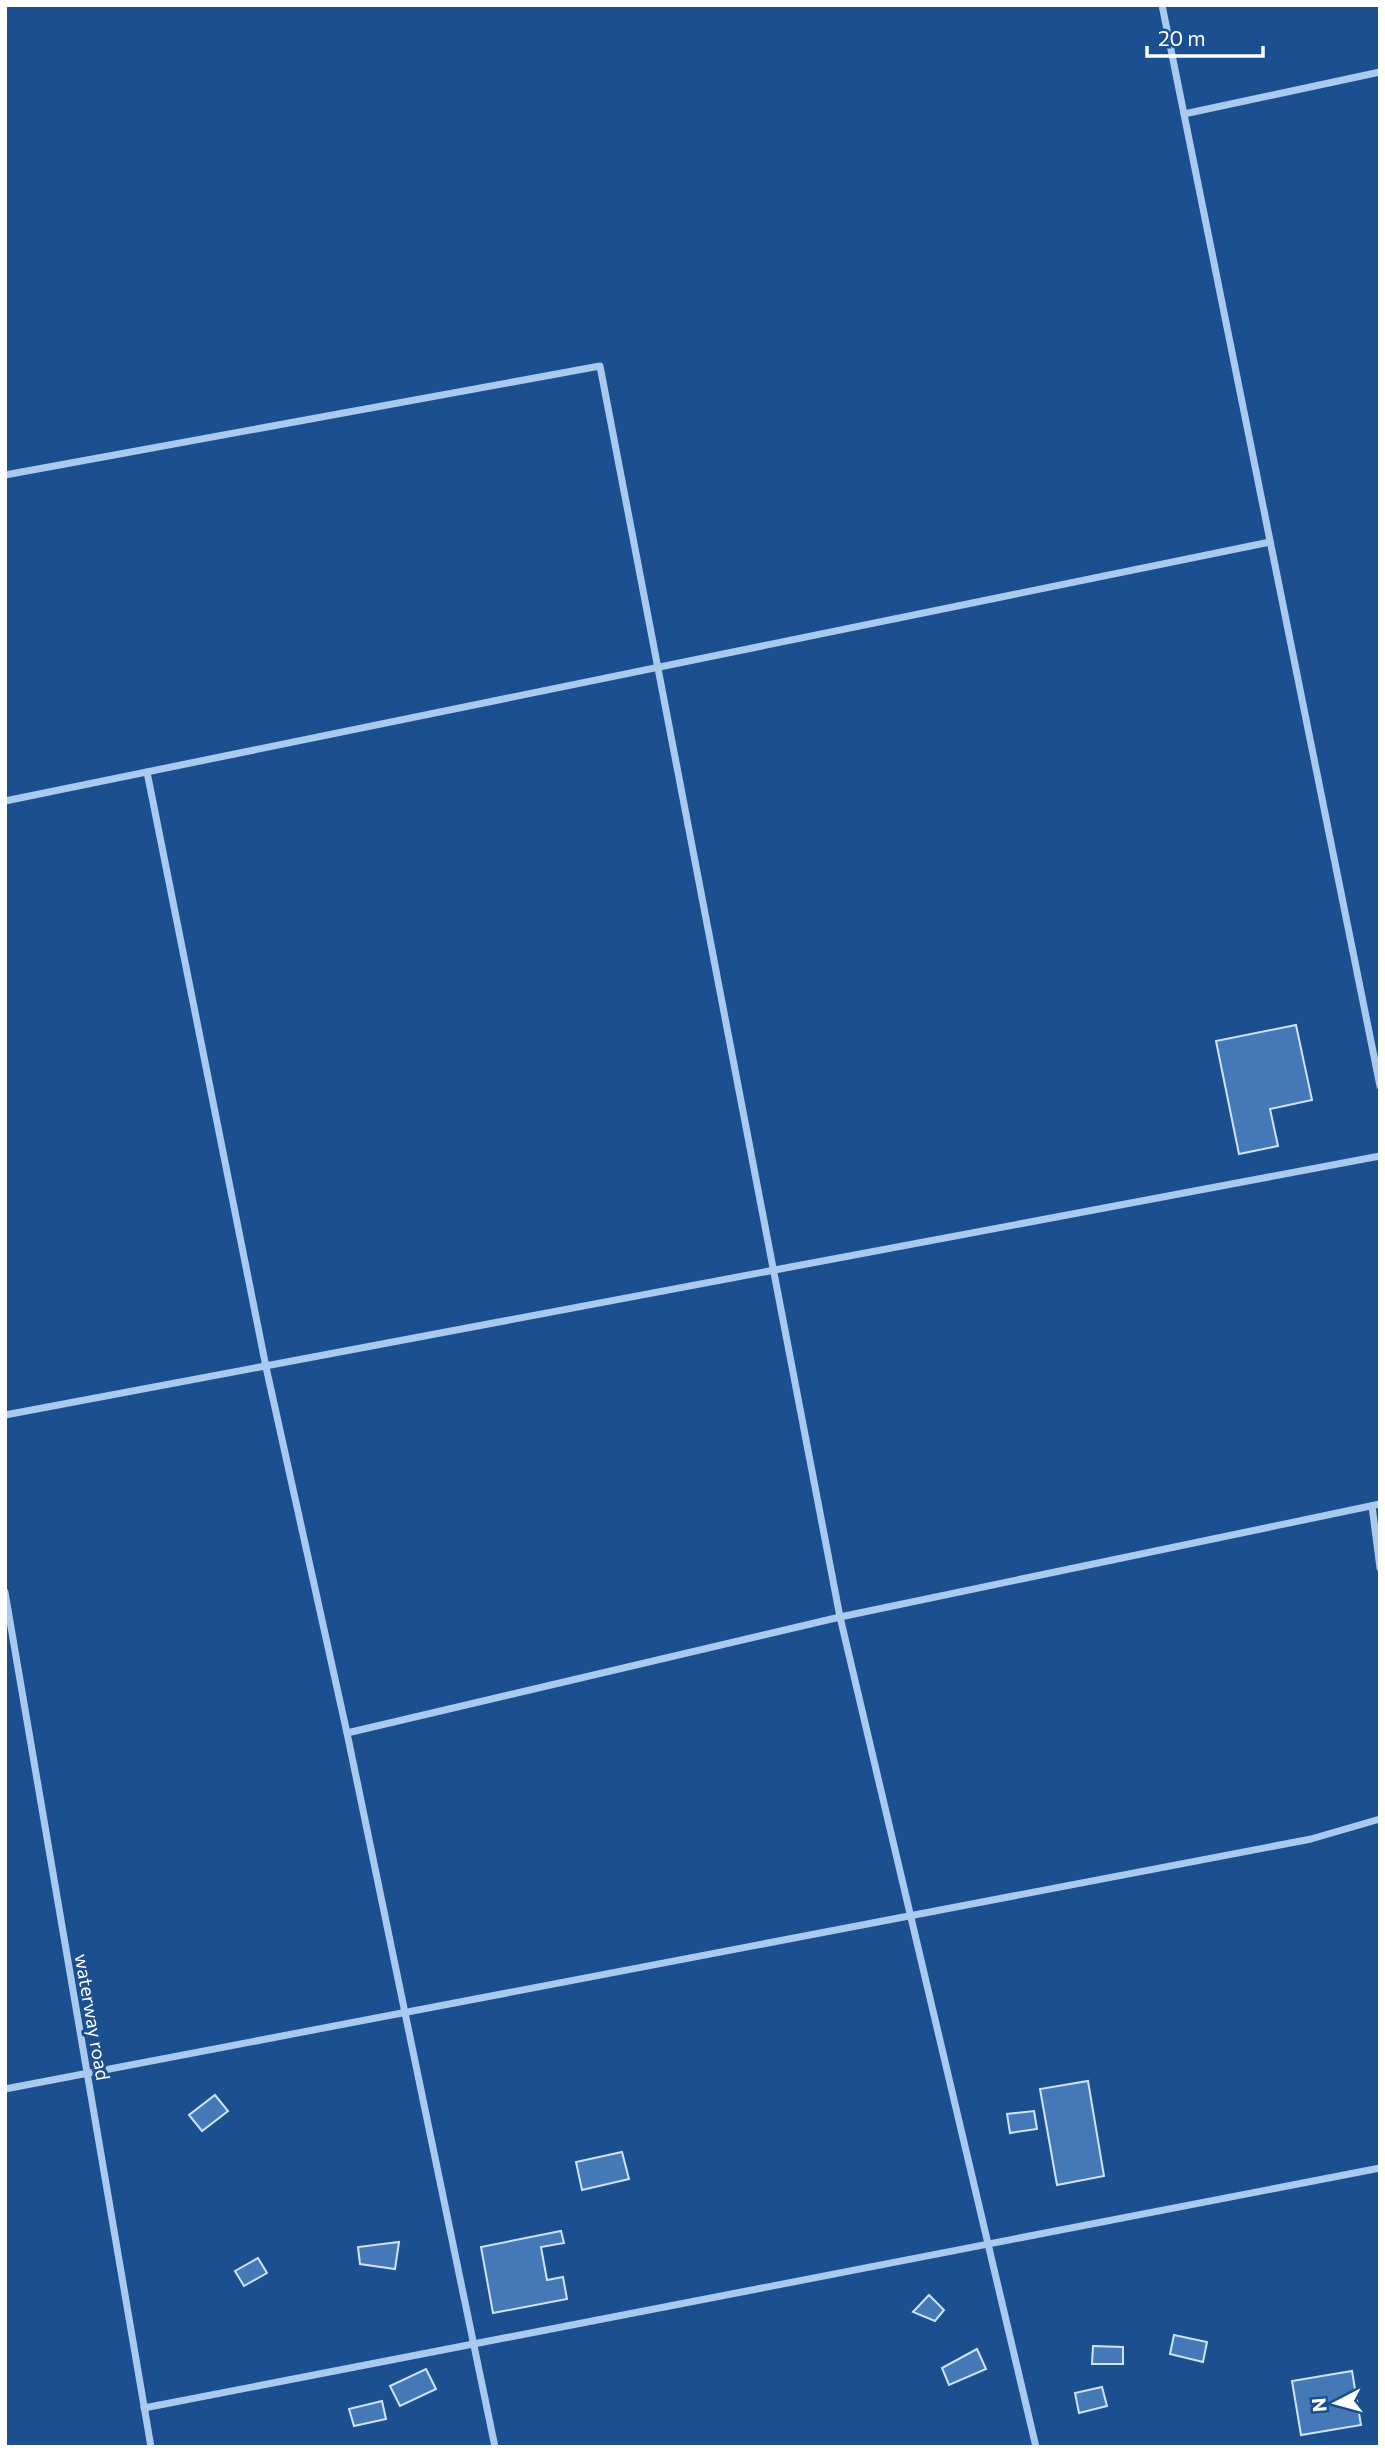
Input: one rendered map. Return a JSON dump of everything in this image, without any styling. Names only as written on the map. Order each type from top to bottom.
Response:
[{"type":"street","points":[[1163,5],[1380,1086]]},
{"type":"street","points":[[1184,114],[1380,72]]},
{"type":"street","points":[[5,475],[600,366],[840,1617],[1036,2447]]},
{"type":"street","points":[[5,801],[1270,542]]},
{"type":"street","points":[[146,772],[266,1367],[347,1733],[495,2447]]},
{"type":"street","points":[[5,1415],[1380,1156]]},
{"type":"street","points":[[347,1733],[840,1617],[1376,1505],[1380,1568]]},
{"type":"street","name":"waterway road","points":[[5,1592],[151,2447]]},
{"type":"street","points":[[5,2089],[1311,1839],[1380,1819]]},
{"type":"street","points":[[145,2408],[1380,2168]]},
{"type":"building","points":[[1296,1025],[1312,1100],[1270,1109],[1278,1146],[1239,1154],[1216,1041]]},
{"type":"building","points":[[1088,2081],[1104,2176],[1057,2185],[1040,2089]]},
{"type":"building","points":[[215,2095],[228,2111],[202,2131],[189,2115]]},
{"type":"building","points":[[1034,2111],[1037,2129],[1010,2133],[1007,2114]]},
{"type":"building","points":[[622,2152],[629,2179],[582,2190],[576,2162]]},
{"type":"building","points":[[561,2231],[564,2243],[541,2247],[547,2280],[563,2277],[567,2299],[493,2313],[481,2247]]},
{"type":"building","points":[[399,2242],[395,2269],[360,2264],[358,2247]]},
{"type":"building","points":[[258,2258],[267,2273],[244,2286],[235,2271]]},
{"type":"building","points":[[929,2295],[944,2310],[935,2321],[913,2312]]},
{"type":"building","points":[[1174,2335],[1207,2342],[1203,2362],[1170,2354]]},
{"type":"building","points":[[1093,2346],[1123,2347],[1123,2364],[1092,2364]]},
{"type":"building","points":[[977,2349],[986,2369],[949,2385],[942,2368]]},
{"type":"building","points":[[426,2369],[436,2389],[400,2406],[390,2386]]},
{"type":"building","points":[[1352,2371],[1361,2425],[1301,2435],[1292,2381]]},
{"type":"building","points":[[1102,2387],[1107,2406],[1079,2413],[1075,2393]]},
{"type":"building","points":[[382,2401],[386,2419],[354,2426],[349,2409]]}]
